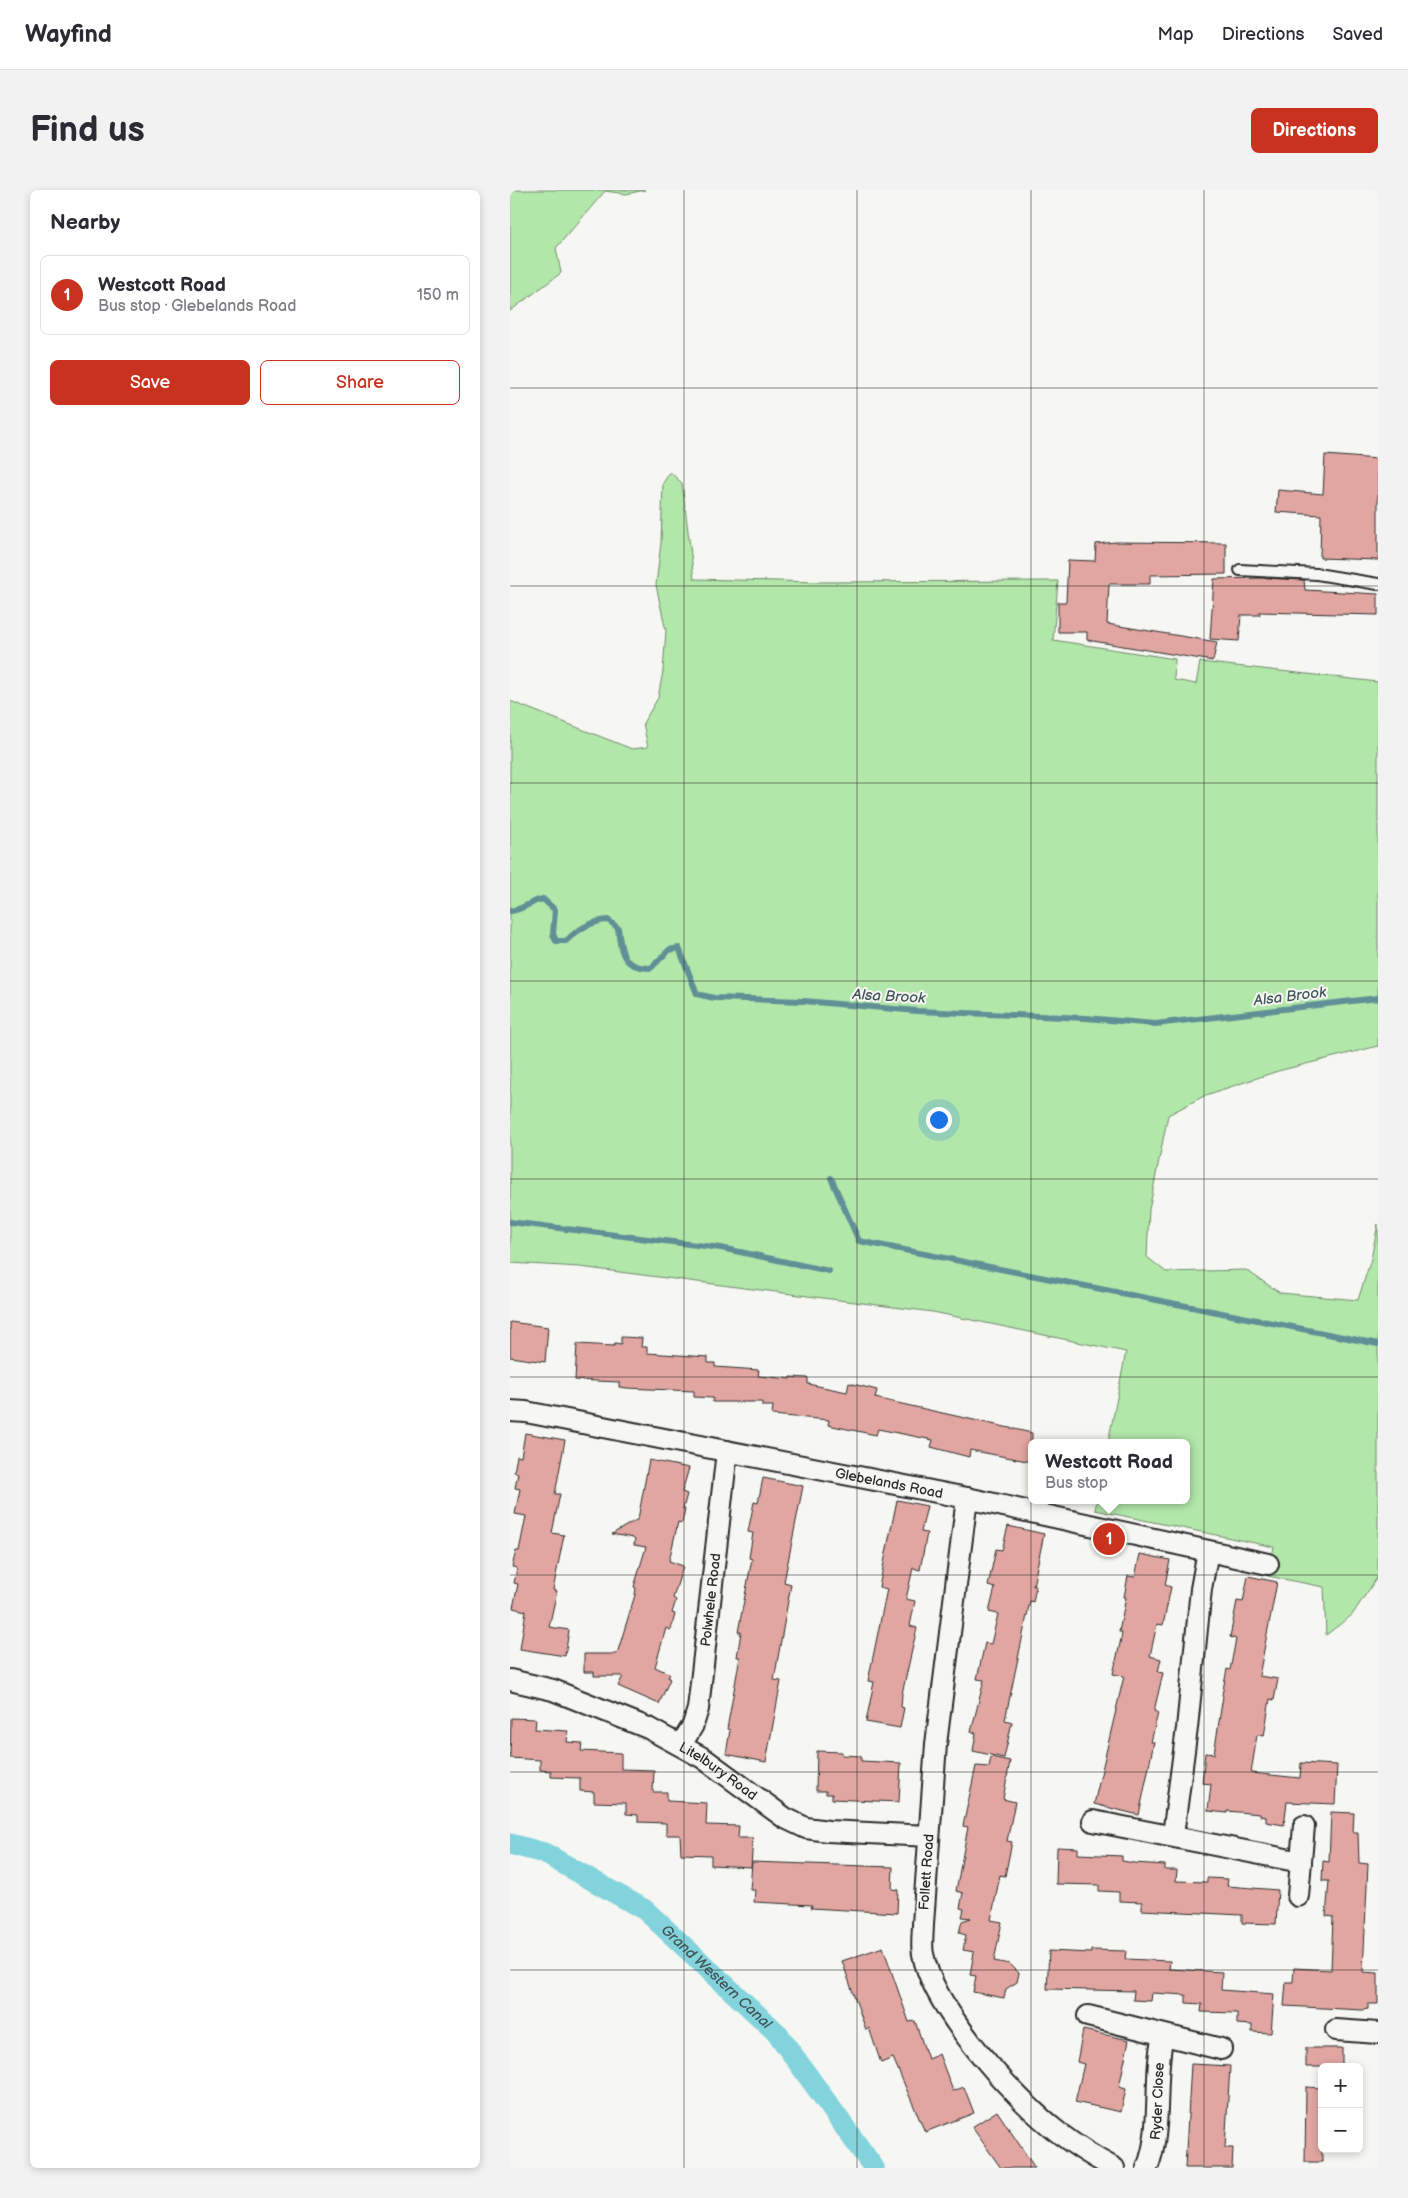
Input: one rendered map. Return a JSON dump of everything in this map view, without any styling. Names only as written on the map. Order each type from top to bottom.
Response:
[{"type":"street","name":"Glebelands Road","points":[[510,1411],[526,1412],[726,1450],[967,1498],[1268,1564]]},
{"type":"street","name":"Polwhele Road","points":[[681,1745],[693,1725],[698,1709],[726,1450]]},
{"type":"street","name":"Follett Road","points":[[967,1498],[936,1744],[928,1836],[922,1953],[928,1974],[940,1999],[999,2075],[1059,2134],[1114,2168]]},
{"type":"street","points":[[1173,1835],[1187,1728],[1201,1590],[1208,1551]]},
{"type":"street","name":"Litelbury Road","points":[[510,1680],[553,1690],[611,1711],[681,1745],[785,1818],[806,1828],[828,1832],[928,1836]]},
{"type":"street","points":[[1093,1821],[1173,1835],[1301,1862]]},
{"type":"street","points":[[1298,1896],[1304,1826]]},
{"type":"street","points":[[1088,2016],[1220,2049]]},
{"type":"street","points":[[1336,2030],[1378,2033]]},
{"type":"street","name":"Ryder Close","points":[[1146,2168],[1154,2138],[1159,2052],[1163,2035]]},
{"type":"lane","points":[[1240,570],[1317,574],[1378,584]]},
{"type":"green space","points":[[510,190],[645,190],[626,194],[605,191],[556,248],[561,273],[510,311]]},
{"type":"green space","points":[[670,472],[682,483],[694,579],[817,582],[1058,581],[1053,640],[1175,659],[1174,680],[1196,684],[1200,662],[1378,682],[1378,1046],[1278,1071],[1206,1095],[1168,1115],[1149,1210],[1147,1257],[1166,1272],[1246,1270],[1280,1293],[1358,1300],[1371,1259],[1378,1224],[1378,1576],[1352,1615],[1326,1635],[1324,1587],[1268,1576],[1274,1547],[1095,1510],[1096,1504],[1190,1504],[1190,1439],[1109,1439],[1126,1352],[933,1312],[580,1267],[510,1263],[510,701],[632,749],[648,747],[643,723],[658,698],[663,671],[666,631],[656,585],[661,543],[663,483]]},
{"type":"building","points":[[1325,455],[1378,459],[1378,560],[1320,558],[1321,515],[1276,512],[1278,490],[1323,494]]},
{"type":"building","points":[[1116,542],[1226,543],[1226,574],[1150,575],[1150,584],[1109,584],[1107,624],[1217,642],[1213,661],[1087,640],[1087,632],[1058,632],[1058,602],[1066,602],[1068,560],[1095,561],[1096,544]]},
{"type":"building","points":[[1262,578],[1304,580],[1305,590],[1378,594],[1378,615],[1259,612],[1260,615],[1241,615],[1239,641],[1210,639],[1214,579]]},
{"type":"building","points":[[510,1322],[548,1327],[545,1362],[510,1357]]},
{"type":"building","points":[[621,1337],[642,1338],[641,1347],[647,1347],[647,1353],[708,1357],[708,1363],[715,1363],[715,1367],[759,1370],[758,1376],[790,1379],[790,1377],[808,1378],[808,1384],[847,1392],[849,1383],[877,1390],[875,1398],[1032,1433],[1032,1439],[1028,1439],[1028,1461],[970,1450],[969,1457],[931,1447],[933,1440],[878,1429],[876,1435],[828,1425],[829,1420],[772,1415],[773,1406],[762,1406],[762,1402],[712,1402],[713,1398],[694,1397],[694,1391],[627,1388],[619,1387],[619,1382],[575,1380],[577,1344],[614,1346],[615,1343],[621,1344]]},
{"type":"building","points":[[525,1433],[565,1440],[555,1494],[560,1494],[552,1533],[564,1535],[553,1590],[557,1591],[549,1627],[569,1630],[565,1656],[520,1649],[526,1611],[513,1608],[518,1584],[514,1583],[517,1568],[512,1567],[516,1551],[519,1551],[526,1516],[515,1514],[520,1489],[515,1488],[518,1473],[514,1472],[517,1456],[521,1457]]},
{"type":"building","points":[[649,1460],[689,1468],[682,1492],[687,1494],[682,1523],[678,1522],[669,1561],[683,1566],[673,1598],[676,1600],[672,1613],[675,1614],[671,1630],[666,1628],[655,1667],[670,1674],[668,1678],[670,1679],[659,1704],[618,1686],[623,1676],[594,1676],[594,1672],[584,1672],[584,1654],[617,1654],[635,1595],[636,1588],[634,1587],[646,1547],[634,1545],[635,1540],[633,1538],[612,1534],[638,1519]]},
{"type":"building","points":[[763,1478],[803,1486],[784,1582],[791,1584],[774,1680],[781,1681],[766,1762],[726,1754],[730,1730],[727,1729],[740,1657],[737,1657],[741,1632],[738,1632],[752,1559],[749,1558],[753,1533],[748,1532],[754,1502],[758,1503]]},
{"type":"building","points":[[897,1500],[927,1506],[921,1532],[927,1533],[920,1570],[913,1568],[906,1599],[915,1601],[910,1626],[917,1628],[902,1694],[901,1707],[904,1708],[900,1728],[866,1722],[874,1682],[868,1681],[887,1589],[879,1587]]},
{"type":"building","points":[[1008,1526],[1044,1534],[1033,1586],[1036,1586],[1033,1602],[1030,1601],[1005,1720],[1012,1722],[1004,1758],[973,1751],[976,1733],[971,1732],[984,1680],[977,1679],[985,1643],[991,1644],[998,1614],[989,1612],[995,1588],[988,1586],[996,1549],[1002,1550]]},
{"type":"building","points":[[1140,1554],[1170,1560],[1165,1585],[1171,1587],[1163,1625],[1157,1624],[1150,1656],[1161,1659],[1158,1672],[1163,1673],[1154,1711],[1158,1713],[1151,1742],[1154,1742],[1139,1815],[1094,1804],[1124,1676],[1113,1674],[1122,1632],[1119,1632],[1126,1597],[1124,1597],[1128,1576],[1135,1577]]},
{"type":"building","points":[[1248,1576],[1277,1582],[1259,1676],[1278,1679],[1274,1700],[1270,1699],[1264,1736],[1257,1735],[1251,1773],[1300,1778],[1301,1763],[1337,1765],[1335,1804],[1287,1802],[1284,1825],[1266,1822],[1266,1817],[1260,1816],[1260,1814],[1208,1811],[1211,1784],[1202,1783],[1205,1753],[1214,1754],[1222,1695],[1227,1669],[1230,1670],[1236,1639],[1230,1637],[1237,1601],[1243,1602]]},
{"type":"building","points":[[511,1718],[536,1719],[535,1729],[568,1731],[567,1742],[582,1743],[581,1751],[621,1753],[621,1769],[654,1770],[653,1792],[667,1792],[667,1801],[707,1803],[706,1825],[739,1826],[738,1838],[753,1838],[751,1867],[711,1865],[711,1855],[681,1854],[680,1835],[666,1835],[666,1823],[638,1822],[638,1815],[626,1814],[626,1803],[594,1802],[594,1792],[580,1791],[580,1778],[551,1777],[551,1771],[540,1770],[540,1760],[510,1758]]},
{"type":"building","points":[[817,1751],[842,1752],[842,1755],[861,1756],[861,1761],[901,1763],[899,1802],[832,1799],[832,1794],[826,1794],[826,1791],[816,1791]]},
{"type":"building","points":[[991,1757],[1010,1761],[1003,1799],[1015,1802],[1007,1841],[1012,1842],[1005,1876],[1000,1875],[991,1920],[1002,1922],[994,1961],[1010,1964],[1019,1973],[1017,1982],[1006,1989],[1004,1998],[973,1992],[976,1976],[970,1975],[974,1952],[963,1950],[966,1935],[959,1933],[962,1921],[971,1918],[962,1917],[964,1909],[960,1908],[963,1893],[956,1891],[968,1827],[963,1826],[976,1766],[989,1767]]},
{"type":"building","points":[[1331,1812],[1354,1813],[1353,1832],[1358,1832],[1359,1863],[1368,1864],[1363,1972],[1378,1973],[1378,2004],[1368,2004],[1368,2009],[1284,2006],[1286,1982],[1293,1982],[1294,1968],[1331,1970],[1333,1917],[1326,1916],[1329,1881],[1322,1881],[1323,1861],[1329,1862]]},
{"type":"building","points":[[1057,1847],[1078,1848],[1078,1854],[1122,1856],[1122,1861],[1165,1865],[1165,1870],[1177,1870],[1176,1881],[1207,1882],[1207,1878],[1228,1879],[1227,1886],[1278,1890],[1276,1924],[1242,1923],[1242,1915],[1142,1910],[1142,1902],[1119,1901],[1119,1892],[1099,1891],[1099,1885],[1056,1884]]},
{"type":"building","points":[[752,1862],[893,1867],[892,1889],[898,1890],[897,1913],[811,1908],[812,1905],[754,1902],[755,1890],[750,1890]]},
{"type":"building","points":[[883,1947],[909,2022],[915,2021],[928,2059],[939,2054],[953,2091],[964,2087],[974,2113],[925,2132],[893,2058],[881,2063],[869,2028],[866,2030],[842,1961]]},
{"type":"building","points":[[1091,1950],[1126,1951],[1125,1959],[1170,1961],[1169,1969],[1222,1972],[1221,1990],[1274,1994],[1271,2033],[1252,2032],[1252,2025],[1237,2024],[1237,2013],[1201,2012],[1202,2004],[1186,2003],[1186,1995],[1152,1993],[1151,2001],[1133,2000],[1134,1991],[1047,1989],[1049,1951],[1091,1953]]},
{"type":"building","points":[[1083,2030],[1129,2040],[1119,2087],[1126,2089],[1121,2112],[1075,2102],[1084,2064],[1077,2062]]},
{"type":"building","points":[[1306,2048],[1342,2048],[1342,2063],[1318,2063],[1318,2067],[1306,2067]]},
{"type":"building","points":[[1191,2064],[1230,2066],[1225,2148],[1233,2148],[1232,2168],[1185,2168]]},
{"type":"building","points":[[1306,2087],[1318,2088],[1318,2153],[1322,2153],[1322,2162],[1305,2162]]},
{"type":"building","points":[[997,2111],[1035,2168],[1001,2168],[972,2127]]},
{"type":"waterway","name":"Alsa Brook","points":[[510,911],[543,899],[555,910],[553,934],[556,941],[566,941],[585,926],[608,920],[618,928],[620,945],[625,957],[629,962],[641,967],[651,968],[669,950],[679,948],[697,994],[714,998],[804,1001],[917,1011],[1086,1018],[1155,1024],[1378,998]]},
{"type":"waterway","points":[[831,1178],[859,1241],[1378,1344]]},
{"type":"waterway","points":[[510,1222],[721,1248],[829,1271]]},
{"type":"waterway","name":"Grand Western Canal","points":[[510,1844],[544,1853],[645,1910],[777,2033],[874,2168]]},
{"type":"place","name":"Westcott Road","points":[[1109,1539]]}]
